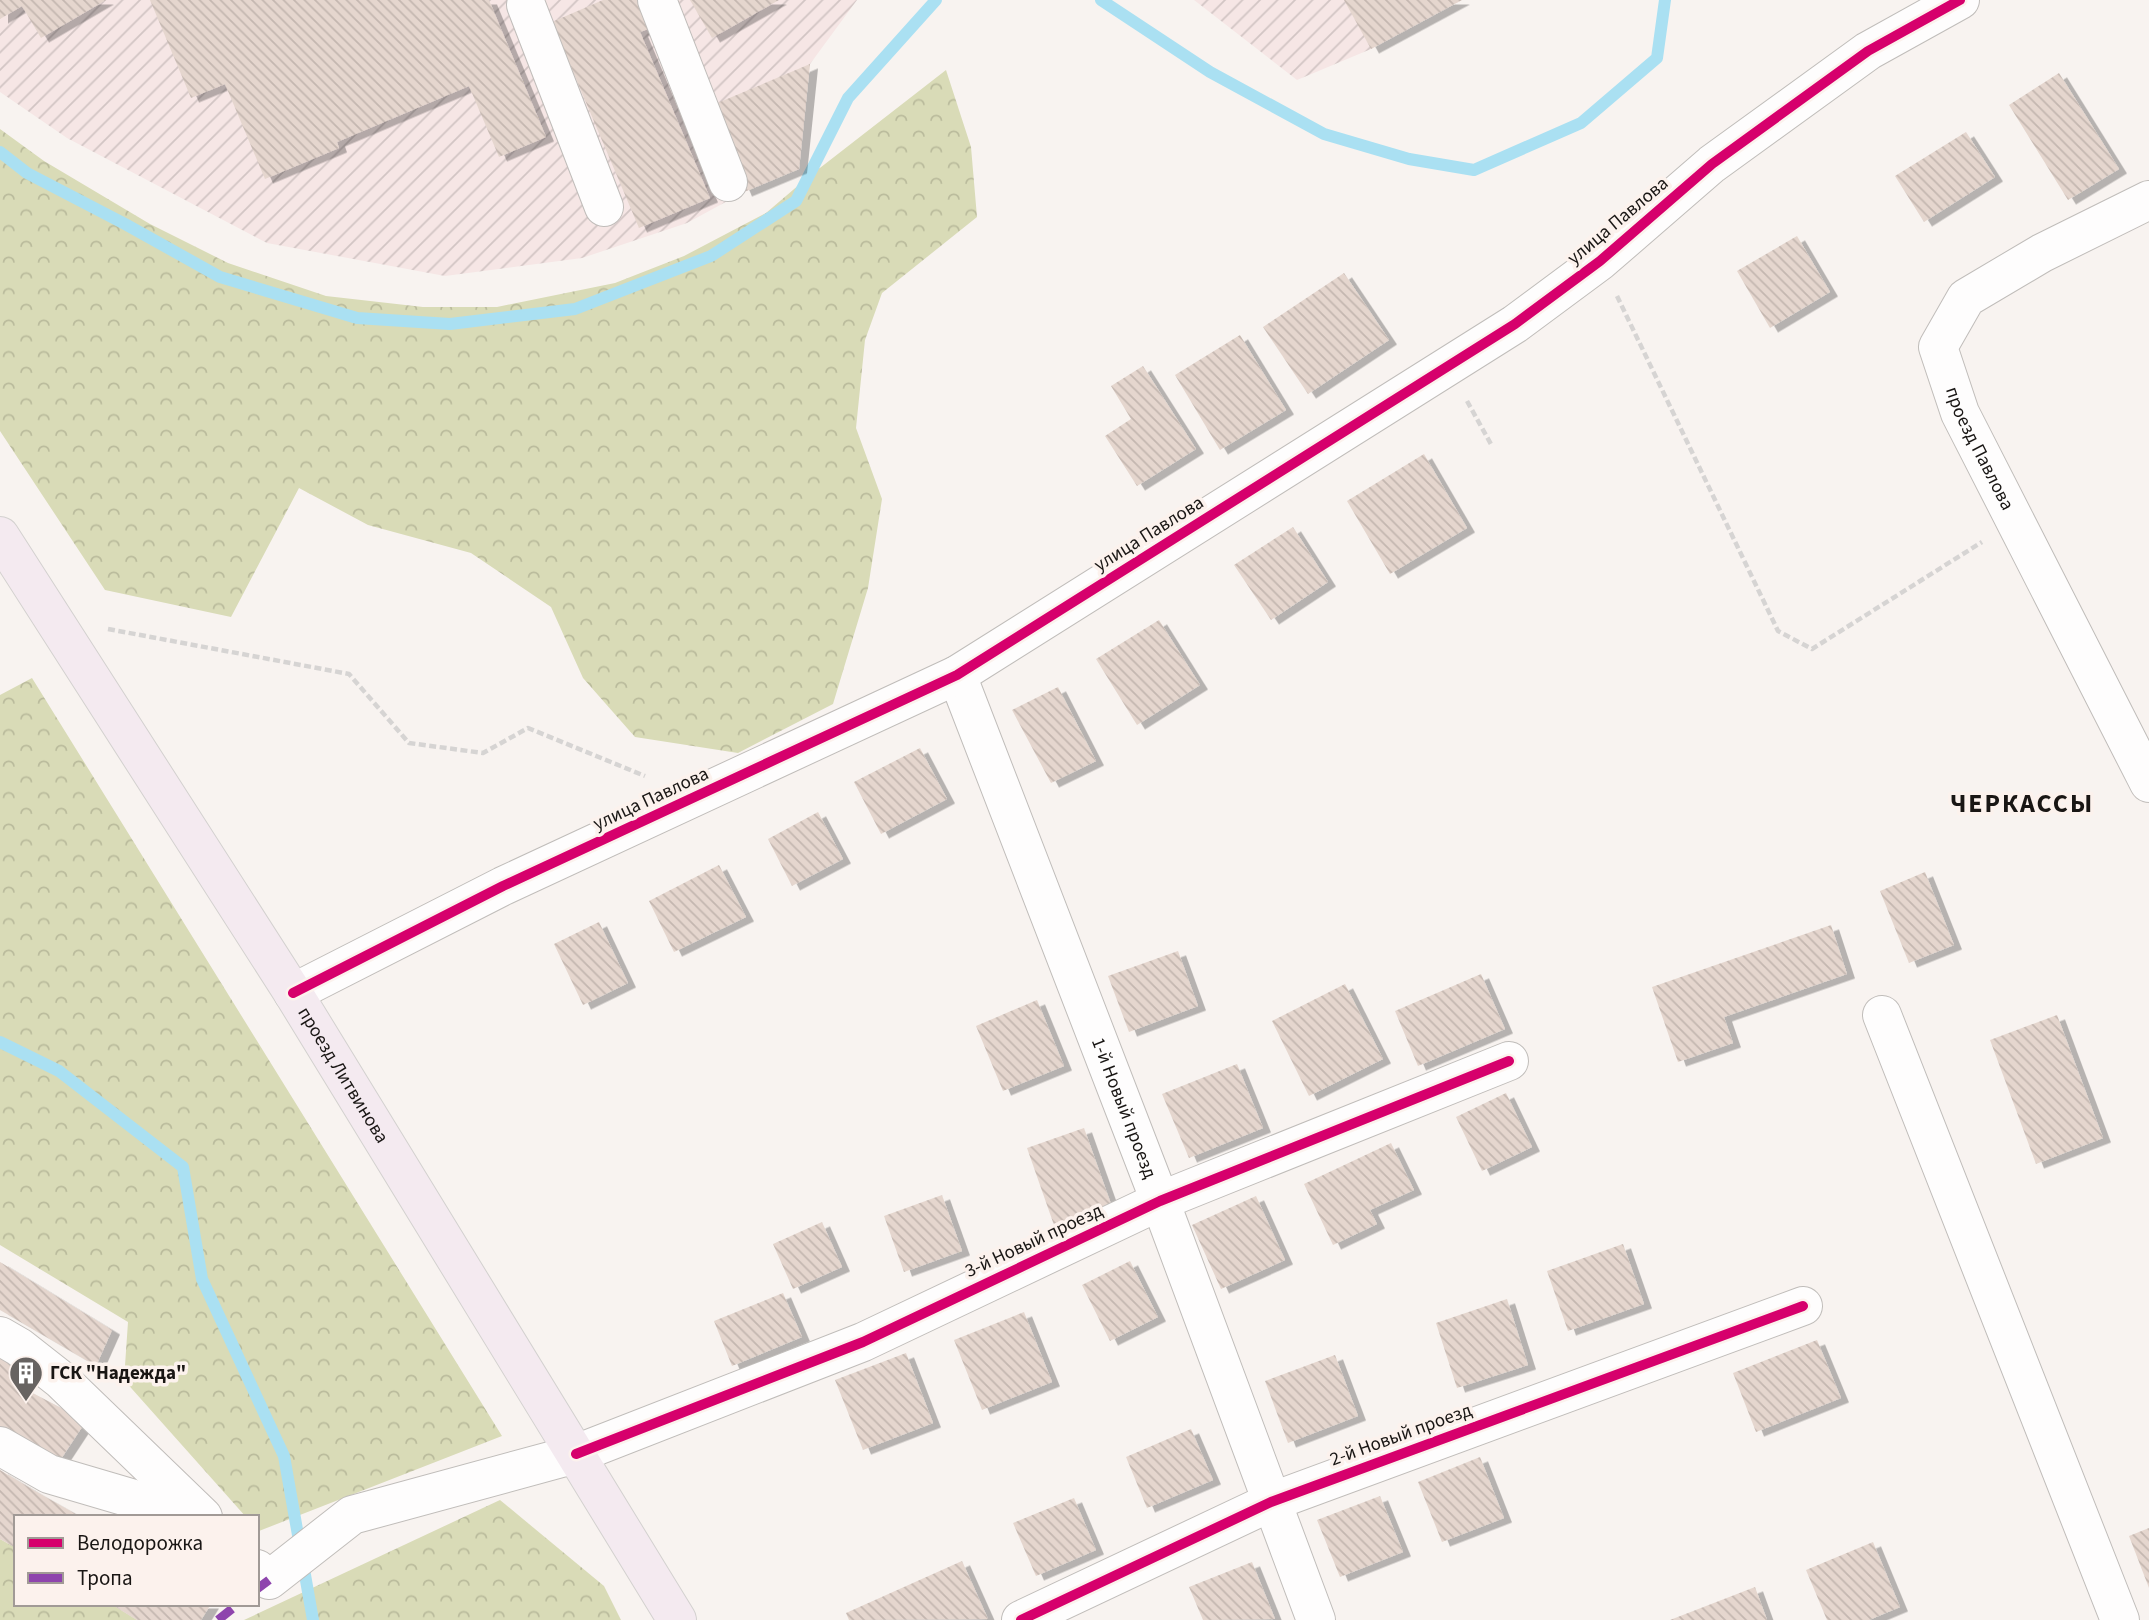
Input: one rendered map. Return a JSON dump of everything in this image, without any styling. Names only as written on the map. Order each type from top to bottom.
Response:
[{"type":"main road","name":"проезд Литвинова","points":[[0,536],[293,993],[677,1620]]},
{"type":"street","points":[[657,0],[728,182]]},
{"type":"street","name":"улица Павлова","points":[[293,993],[503,886],[957,675],[1515,324],[1600,261],[1712,164],[1745,139],[1868,51],[1960,0]]},
{"type":"street","points":[[529,2],[604,207]]},
{"type":"street","name":"проезд Павлова","points":[[2149,200],[2042,253],[1966,298],[1938,347],[1960,413],[2149,783]]},
{"type":"street","name":"1-й Новый проезд","points":[[957,675],[1160,1201],[1317,1620]]},
{"type":"street","points":[[1882,1015],[2120,1620]]},
{"type":"street","name":"3-й Новый проезд","points":[[259,1571],[269,1580],[352,1515],[576,1454],[863,1342],[1160,1201],[1509,1061]]},
{"type":"street","name":"2-й Новый проезд","points":[[1021,1620],[1271,1502],[1803,1306]]},
{"type":"street","points":[[0,1336],[61,1380],[201,1515]]},
{"type":"street","points":[[0,1446],[49,1474],[188,1515]]},
{"type":"path","points":[[1600,261],[1778,631],[1812,649],[2015,521]]},
{"type":"path","points":[[1448,367],[1492,446]]},
{"type":"path","points":[[54,619],[349,674],[409,743],[483,753],[528,728],[698,797]]},
{"type":"shaded area","points":[[0,0],[857,0],[810,64],[799,169],[744,192],[687,223],[582,258],[445,276],[267,243],[67,138],[0,92]]},
{"type":"shaded area","points":[[1194,0],[1462,0],[1371,49],[1297,80]]},
{"type":"green space","points":[[946,70],[971,147],[977,217],[882,293],[865,340],[856,428],[882,499],[868,588],[833,704],[738,753],[635,737],[583,678],[551,607],[471,553],[368,525],[299,488],[231,617],[105,590],[0,431],[0,129],[44,161],[150,224],[228,263],[326,296],[423,307],[497,307],[615,283],[684,256],[766,213]]},
{"type":"green space","points":[[32,678],[502,1436],[259,1531],[259,1515],[244,1515],[124,1380],[128,1322],[0,1245],[0,695]]},
{"type":"green space","points":[[500,1500],[604,1586],[621,1620],[244,1620]]},
{"type":"green space","points":[[0,1539],[14,1547],[14,1606],[114,1606],[137,1620],[0,1620]]},
{"type":"building","points":[[0,0],[106,0],[41,38],[22,6],[0,19]]},
{"type":"building","points":[[150,0],[489,0],[546,137],[499,157],[469,86],[337,142],[339,148],[265,179],[225,84],[191,98]]},
{"type":"building","points":[[603,0],[645,0],[656,26],[640,32],[710,198],[639,228],[552,22]]},
{"type":"building","points":[[690,0],[779,0],[712,38]]},
{"type":"building","points":[[1344,0],[1462,0],[1371,49]]},
{"type":"building","points":[[810,64],[799,169],[744,192],[708,107]]},
{"type":"building","points":[[2059,73],[2119,169],[2068,200],[2009,105]]},
{"type":"building","points":[[1966,132],[1995,177],[1924,222],[1895,176]]},
{"type":"building","points":[[1797,236],[1830,292],[1770,328],[1737,271]]},
{"type":"building","points":[[1344,273],[1389,340],[1308,394],[1263,327]]},
{"type":"building","points":[[1240,335],[1286,410],[1220,450],[1175,375]]},
{"type":"building","points":[[1143,366],[1196,449],[1137,486],[1105,436],[1131,419],[1111,386]]},
{"type":"building","points":[[1424,454],[1467,528],[1390,574],[1347,501]]},
{"type":"building","points":[[1293,527],[1328,582],[1271,620],[1234,565]]},
{"type":"building","points":[[1159,620],[1200,685],[1137,725],[1096,659]]},
{"type":"building","points":[[1058,687],[1096,761],[1051,783],[1012,710]]},
{"type":"building","points":[[920,748],[947,799],[881,834],[854,782]]},
{"type":"building","points":[[818,812],[843,859],[792,886],[768,839]]},
{"type":"building","points":[[719,865],[746,917],[674,952],[649,901]]},
{"type":"building","points":[[1925,872],[1954,945],[1909,963],[1880,891]]},
{"type":"building","points":[[599,922],[628,983],[583,1005],[554,944]]},
{"type":"building","points":[[1831,925],[1847,974],[1724,1017],[1733,1043],[1678,1062],[1652,987]]},
{"type":"building","points":[[1178,951],[1198,1006],[1129,1032],[1108,976]]},
{"type":"building","points":[[1481,974],[1505,1029],[1418,1066],[1395,1011]]},
{"type":"building","points":[[1345,984],[1383,1059],[1309,1096],[1272,1021]]},
{"type":"building","points":[[1037,1000],[1064,1066],[1003,1091],[976,1026]]},
{"type":"building","points":[[2057,1015],[2103,1138],[2036,1164],[1990,1040]]},
{"type":"building","points":[[1237,1064],[1263,1128],[1189,1158],[1162,1094]]},
{"type":"building","points":[[1506,1093],[1532,1147],[1482,1171],[1456,1117]]},
{"type":"building","points":[[1084,1128],[1112,1207],[1055,1228],[1027,1148]]},
{"type":"building","points":[[1391,1143],[1414,1190],[1370,1210],[1377,1224],[1333,1245],[1304,1184]]},
{"type":"building","points":[[942,1195],[962,1251],[904,1272],[884,1216]]},
{"type":"building","points":[[1256,1196],[1285,1260],[1221,1289],[1192,1225]]},
{"type":"building","points":[[822,1222],[842,1267],[793,1289],[773,1244]]},
{"type":"building","points":[[1623,1244],[1644,1304],[1568,1331],[1547,1271]]},
{"type":"building","points":[[1130,1261],[1158,1317],[1110,1341],[1082,1285]]},
{"type":"building","points":[[0,1262],[112,1330],[96,1366],[0,1310]]},
{"type":"building","points":[[783,1293],[802,1337],[732,1366],[714,1321]]},
{"type":"building","points":[[1507,1299],[1528,1365],[1457,1388],[1436,1323]]},
{"type":"building","points":[[1024,1312],[1052,1382],[982,1410],[954,1340]]},
{"type":"building","points":[[1817,1340],[1841,1398],[1756,1432],[1733,1373]]},
{"type":"building","name":"ГСК \"Надежда\"","points":[[0,1352],[27,1368],[19,1386],[86,1421],[57,1465],[0,1432]]},
{"type":"building","points":[[906,1353],[933,1423],[863,1450],[835,1380]]},
{"type":"building","points":[[1335,1355],[1358,1416],[1288,1443],[1265,1381]]},
{"type":"building","points":[[1191,1429],[1213,1480],[1147,1508],[1126,1457]]},
{"type":"building","points":[[1480,1457],[1504,1518],[1442,1542],[1418,1482]]},
{"type":"building","points":[[0,1470],[77,1515],[14,1515],[14,1547],[0,1539]]},
{"type":"building","points":[[1380,1496],[1403,1552],[1340,1577],[1317,1520]]},
{"type":"building","points":[[1074,1498],[1096,1550],[1036,1576],[1013,1523]]},
{"type":"building","points":[[2149,1528],[2149,1588],[2129,1536]]},
{"type":"building","points":[[1873,1542],[1900,1607],[1869,1620],[1827,1620],[1806,1570]]},
{"type":"building","points":[[962,1561],[988,1619],[849,1620],[846,1613]]},
{"type":"building","points":[[1252,1562],[1275,1619],[1203,1620],[1189,1587]]},
{"type":"building","points":[[1755,1587],[1767,1620],[1670,1620]]},
{"type":"building","points":[[114,1606],[210,1606],[201,1620],[137,1620]]},
{"type":"waterway","points":[[0,152],[27,173],[220,277],[357,318],[450,324],[575,309],[711,256],[796,201],[848,98],[936,0]]},
{"type":"waterway","points":[[1101,0],[1210,72],[1324,134],[1409,159],[1474,170],[1581,123],[1657,58],[1665,0]]},
{"type":"waterway","points":[[0,1042],[59,1071],[183,1167],[202,1279],[284,1456],[313,1620]]},
{"type":"marked path","points":[[259,1588],[269,1580]]},
{"type":"marked path","points":[[218,1620],[236,1606]]},
{"type":"cycle path","points":[[293,993],[503,886],[957,675],[1515,324],[1600,261],[1712,164],[1868,51],[1960,0]]},
{"type":"cycle path","points":[[576,1454],[863,1342],[1160,1201],[1509,1061]]},
{"type":"cycle path","points":[[1021,1620],[1271,1502],[1803,1306]]},
{"type":"place","name":"ГСК \"Надежда\"","points":[[26,1403]]},
{"type":"district","name":"ЧЕРКАССЫ","points":[[2022,803]]}]
